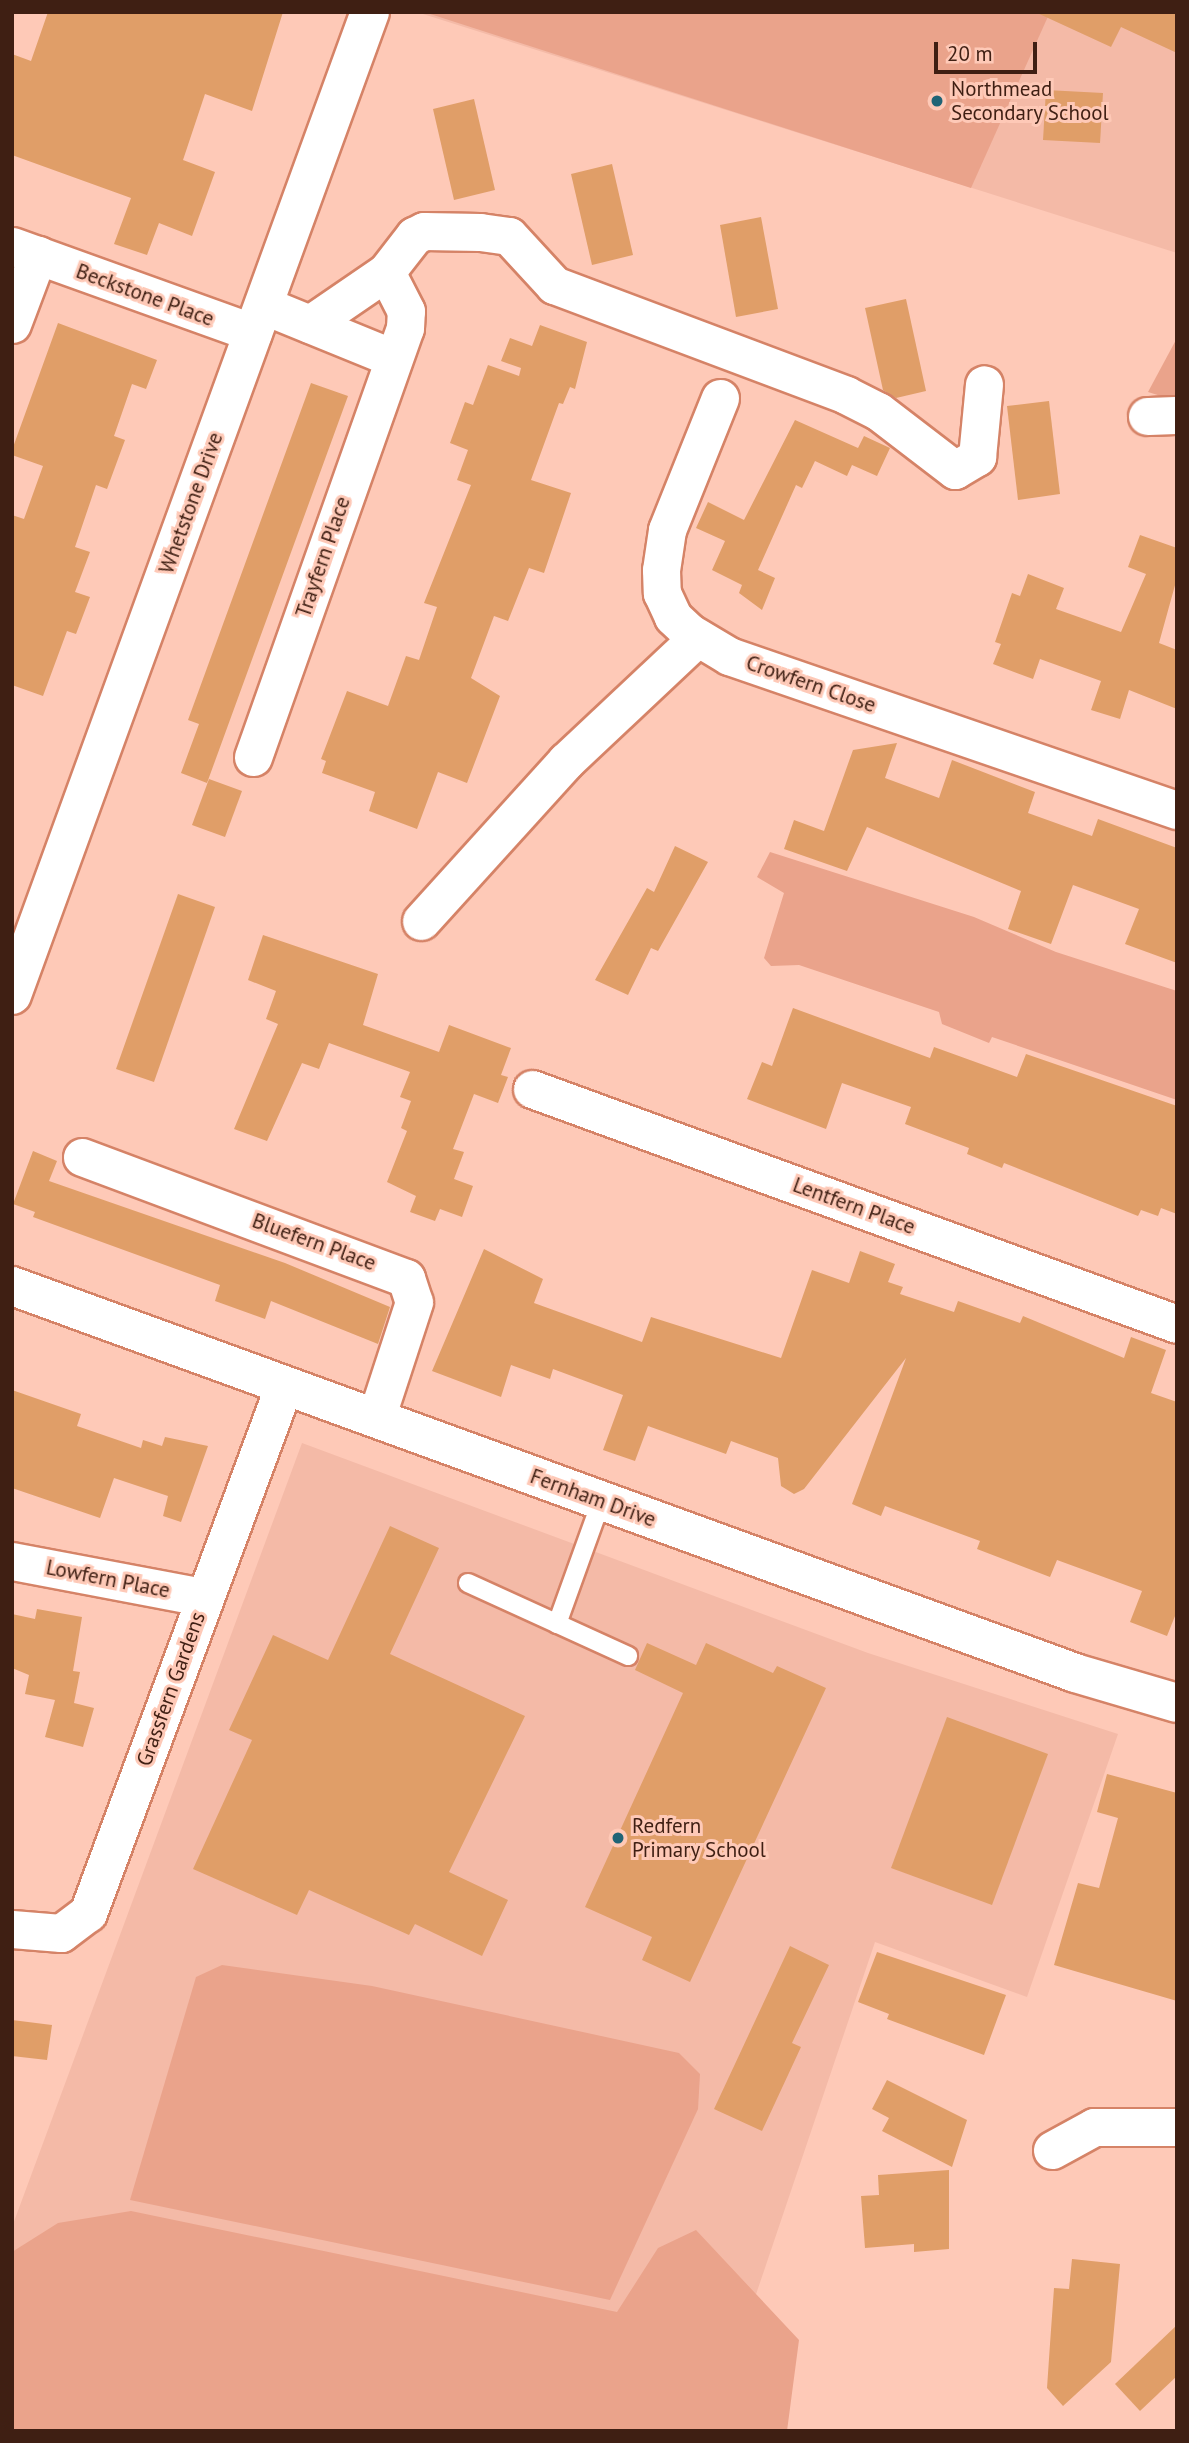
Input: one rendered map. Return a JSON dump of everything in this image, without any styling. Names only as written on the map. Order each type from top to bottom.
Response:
[{"type":"street","name":"Whetstone Drive","points":[[12,995],[370,12]]},
{"type":"street","points":[[310,324],[386,272],[405,244],[424,231],[509,236],[554,285],[846,395],[877,411],[955,470],[977,457],[984,384]]},
{"type":"street","name":"Beckstone Place","points":[[12,324],[25,251],[258,319]]},
{"type":"street","name":"Trayfern Place","points":[[253,757],[407,318],[386,272]]},
{"type":"street","points":[[258,319],[310,324],[393,358]]},
{"type":"street","name":"Crowfern Close","points":[[720,398],[667,530],[661,570],[662,593],[673,617],[697,638],[729,656],[1177,810]]},
{"type":"street","points":[[421,921],[566,761],[697,638]]},
{"type":"street","name":"Lentfern Place","points":[[532,1089],[1177,1324]]},
{"type":"street","name":"Bluefern Place","points":[[82,1157],[406,1278],[414,1303],[376,1419]]},
{"type":"street","name":"Fernham Drive","points":[[12,1286],[283,1388],[376,1419],[1075,1673],[1177,1703]]},
{"type":"street","name":"Grassfern Gardens","points":[[12,1929],[61,1933],[88,1913],[283,1388]]},
{"type":"street","name":"Lowfern Place","points":[[12,1561],[204,1597]]},
{"type":"street","points":[[1052,2150],[1094,2127],[1177,2127]]},
{"type":"lane","points":[[557,1624],[601,1502]]},
{"type":"lane","points":[[468,1583],[628,1656]]},
{"type":"shaded area","name":"Northmead Secondary School","points":[[424,12],[1177,12],[1177,253],[423,14]]},
{"type":"shaded area","points":[[424,12],[1050,12],[971,188]]},
{"type":"shaded area","points":[[1177,338],[1177,401],[1148,392]]},
{"type":"shaded area","points":[[770,852],[974,917],[1056,952],[1177,991],[1177,1100],[992,1037],[989,1043],[942,1024],[939,1012],[799,965],[771,966],[764,958],[784,893],[757,877]]},
{"type":"shaded area","name":"Redfern Primary School","points":[[302,1443],[868,1653],[1118,1734],[1027,1997],[875,1942],[720,2401],[12,2264],[12,2227]]},
{"type":"shaded area","points":[[222,1965],[372,1986],[679,2053],[700,2074],[698,2109],[610,2300],[130,2200],[196,1977]]},
{"type":"shaded area","points":[[131,2211],[617,2312],[658,2248],[696,2230],[799,2340],[787,2431],[12,2431],[12,2252],[58,2223]]},
{"type":"building","points":[[48,12],[283,12],[252,111],[205,94],[183,160],[215,172],[192,236],[159,223],[147,255],[114,244],[131,198],[12,155],[12,54],[31,61]]},
{"type":"building","points":[[1035,12],[1177,12],[1177,53],[1121,27],[1111,47]]},
{"type":"building","points":[[1046,90],[1103,93],[1100,143],[1043,140]]},
{"type":"building","points":[[474,99],[495,190],[454,200],[433,109]]},
{"type":"building","points":[[612,164],[633,255],[592,265],[571,174]]},
{"type":"building","points":[[761,217],[778,309],[736,317],[720,225]]},
{"type":"building","points":[[906,299],[926,391],[896,398],[883,390],[865,308]]},
{"type":"building","points":[[58,323],[157,360],[146,389],[132,384],[114,436],[125,440],[107,489],[96,485],[75,547],[90,552],[75,592],[90,597],[76,634],[67,631],[43,696],[12,685],[12,515],[24,519],[43,466],[12,455],[12,450]]},
{"type":"building","points":[[540,325],[587,342],[575,389],[570,387],[563,404],[559,403],[531,480],[571,493],[544,573],[529,568],[508,621],[494,616],[471,678],[500,696],[467,783],[438,772],[417,829],[369,811],[375,792],[322,773],[326,761],[321,759],[347,691],[388,706],[406,656],[419,660],[437,607],[424,603],[471,485],[457,480],[468,450],[450,443],[465,402],[473,405],[488,365],[519,376],[521,368],[501,361],[510,338],[532,346]]},
{"type":"building","points":[[311,383],[348,396],[207,783],[181,773],[199,724],[188,720]]},
{"type":"building","points":[[1049,401],[1060,494],[1018,500],[1007,406]]},
{"type":"building","points":[[795,420],[858,448],[864,436],[890,448],[877,476],[852,465],[847,476],[815,461],[802,488],[796,485],[758,570],[775,578],[762,610],[739,593],[742,585],[712,570],[725,541],[696,528],[708,502],[744,520]]},
{"type":"building","points":[[1140,535],[1177,548],[1177,578],[1159,643],[1177,650],[1177,709],[1129,690],[1120,719],[1091,710],[1101,681],[1040,659],[1033,679],[993,664],[1001,644],[995,642],[1012,593],[1020,596],[1028,574],[1064,588],[1056,609],[1121,632],[1146,574],[1128,567]]},
{"type":"building","points":[[897,743],[885,778],[939,798],[952,760],[1035,792],[1028,813],[1092,836],[1098,819],[1177,848],[1177,963],[1125,944],[1139,909],[1073,885],[1051,944],[1008,929],[1021,891],[867,827],[847,871],[784,849],[794,820],[824,831],[853,750]]},
{"type":"building","points":[[209,779],[242,791],[225,837],[192,825]]},
{"type":"building","points":[[675,846],[708,862],[658,951],[651,948],[628,995],[595,980],[647,888],[654,892]]},
{"type":"building","points":[[178,894],[215,907],[154,1082],[116,1069]]},
{"type":"building","points":[[263,935],[378,974],[363,1025],[439,1052],[449,1025],[511,1048],[501,1075],[508,1077],[498,1103],[474,1094],[453,1149],[464,1152],[454,1179],[473,1186],[462,1217],[440,1209],[435,1221],[410,1212],[416,1196],[387,1182],[407,1131],[401,1128],[411,1101],[400,1097],[410,1072],[329,1043],[319,1069],[302,1063],[267,1141],[234,1129],[278,1024],[266,1019],[276,991],[248,980]]},
{"type":"building","points":[[793,1008],[930,1058],[934,1047],[1017,1077],[1026,1054],[1177,1106],[1177,1214],[1161,1208],[1158,1216],[1141,1210],[1138,1216],[1004,1163],[1002,1168],[967,1154],[969,1148],[905,1124],[911,1107],[842,1083],[826,1129],[747,1099],[762,1062],[772,1066]]},
{"type":"building","points":[[33,1151],[57,1161],[49,1181],[285,1263],[390,1307],[378,1344],[271,1301],[265,1319],[215,1301],[220,1285],[33,1217],[35,1212],[13,1204]]},
{"type":"building","points":[[484,1249],[543,1279],[534,1303],[642,1342],[651,1317],[781,1358],[812,1270],[849,1283],[860,1251],[895,1264],[888,1282],[903,1287],[900,1294],[954,1312],[958,1301],[1020,1323],[1023,1316],[1124,1358],[1131,1337],[1166,1350],[1151,1393],[1177,1402],[1177,1611],[1167,1636],[1130,1622],[1142,1591],[1057,1560],[1050,1577],[977,1549],[980,1541],[885,1506],[881,1516],[852,1504],[906,1358],[804,1489],[794,1494],[781,1486],[778,1458],[731,1441],[726,1454],[648,1426],[635,1461],[603,1450],[623,1395],[553,1369],[550,1379],[511,1365],[501,1397],[432,1371]]},
{"type":"building","points":[[12,1390],[81,1414],[77,1426],[141,1448],[143,1440],[162,1446],[165,1437],[208,1446],[181,1522],[163,1516],[168,1496],[114,1478],[100,1518],[12,1488]]},
{"type":"building","points":[[390,1526],[439,1548],[390,1654],[525,1716],[449,1872],[508,1900],[482,1956],[415,1924],[409,1935],[309,1890],[297,1915],[193,1869],[252,1740],[229,1730],[273,1635],[328,1660]]},
{"type":"building","points":[[37,1609],[82,1617],[73,1671],[80,1672],[74,1703],[94,1708],[83,1747],[45,1737],[55,1700],[25,1694],[29,1675],[12,1668],[12,1614],[35,1619]]},
{"type":"building","points":[[647,1643],[696,1665],[706,1643],[773,1673],[777,1666],[826,1688],[690,1982],[642,1960],[652,1937],[585,1907],[683,1693],[635,1670]]},
{"type":"building","points":[[947,1717],[1048,1754],[992,1905],[891,1868]]},
{"type":"building","points":[[1107,1774],[1177,1793],[1177,2001],[1054,1965],[1078,1883],[1099,1888],[1118,1818],[1097,1812]]},
{"type":"building","points":[[790,1946],[829,1965],[792,2043],[801,2047],[762,2131],[714,2109]]},
{"type":"building","points":[[877,1952],[1006,1995],[984,2055],[887,2019],[889,2014],[858,2002]]},
{"type":"building","points":[[12,2020],[52,2025],[47,2060],[12,2056]]},
{"type":"building","points":[[887,2080],[967,2120],[952,2167],[882,2131],[889,2118],[872,2109]]},
{"type":"building","points":[[949,2170],[949,2249],[914,2252],[914,2244],[865,2248],[861,2196],[879,2195],[878,2175]]},
{"type":"building","points":[[1072,2259],[1120,2264],[1111,2362],[1063,2406],[1047,2388],[1054,2288],[1069,2289]]},
{"type":"building","points":[[1177,2325],[1177,2376],[1140,2411],[1115,2384]]},
{"type":"place","name":"Northmead Secondary School","points":[[937,101]]},
{"type":"place","name":"Redfern Primary School","points":[[618,1838]]}]
